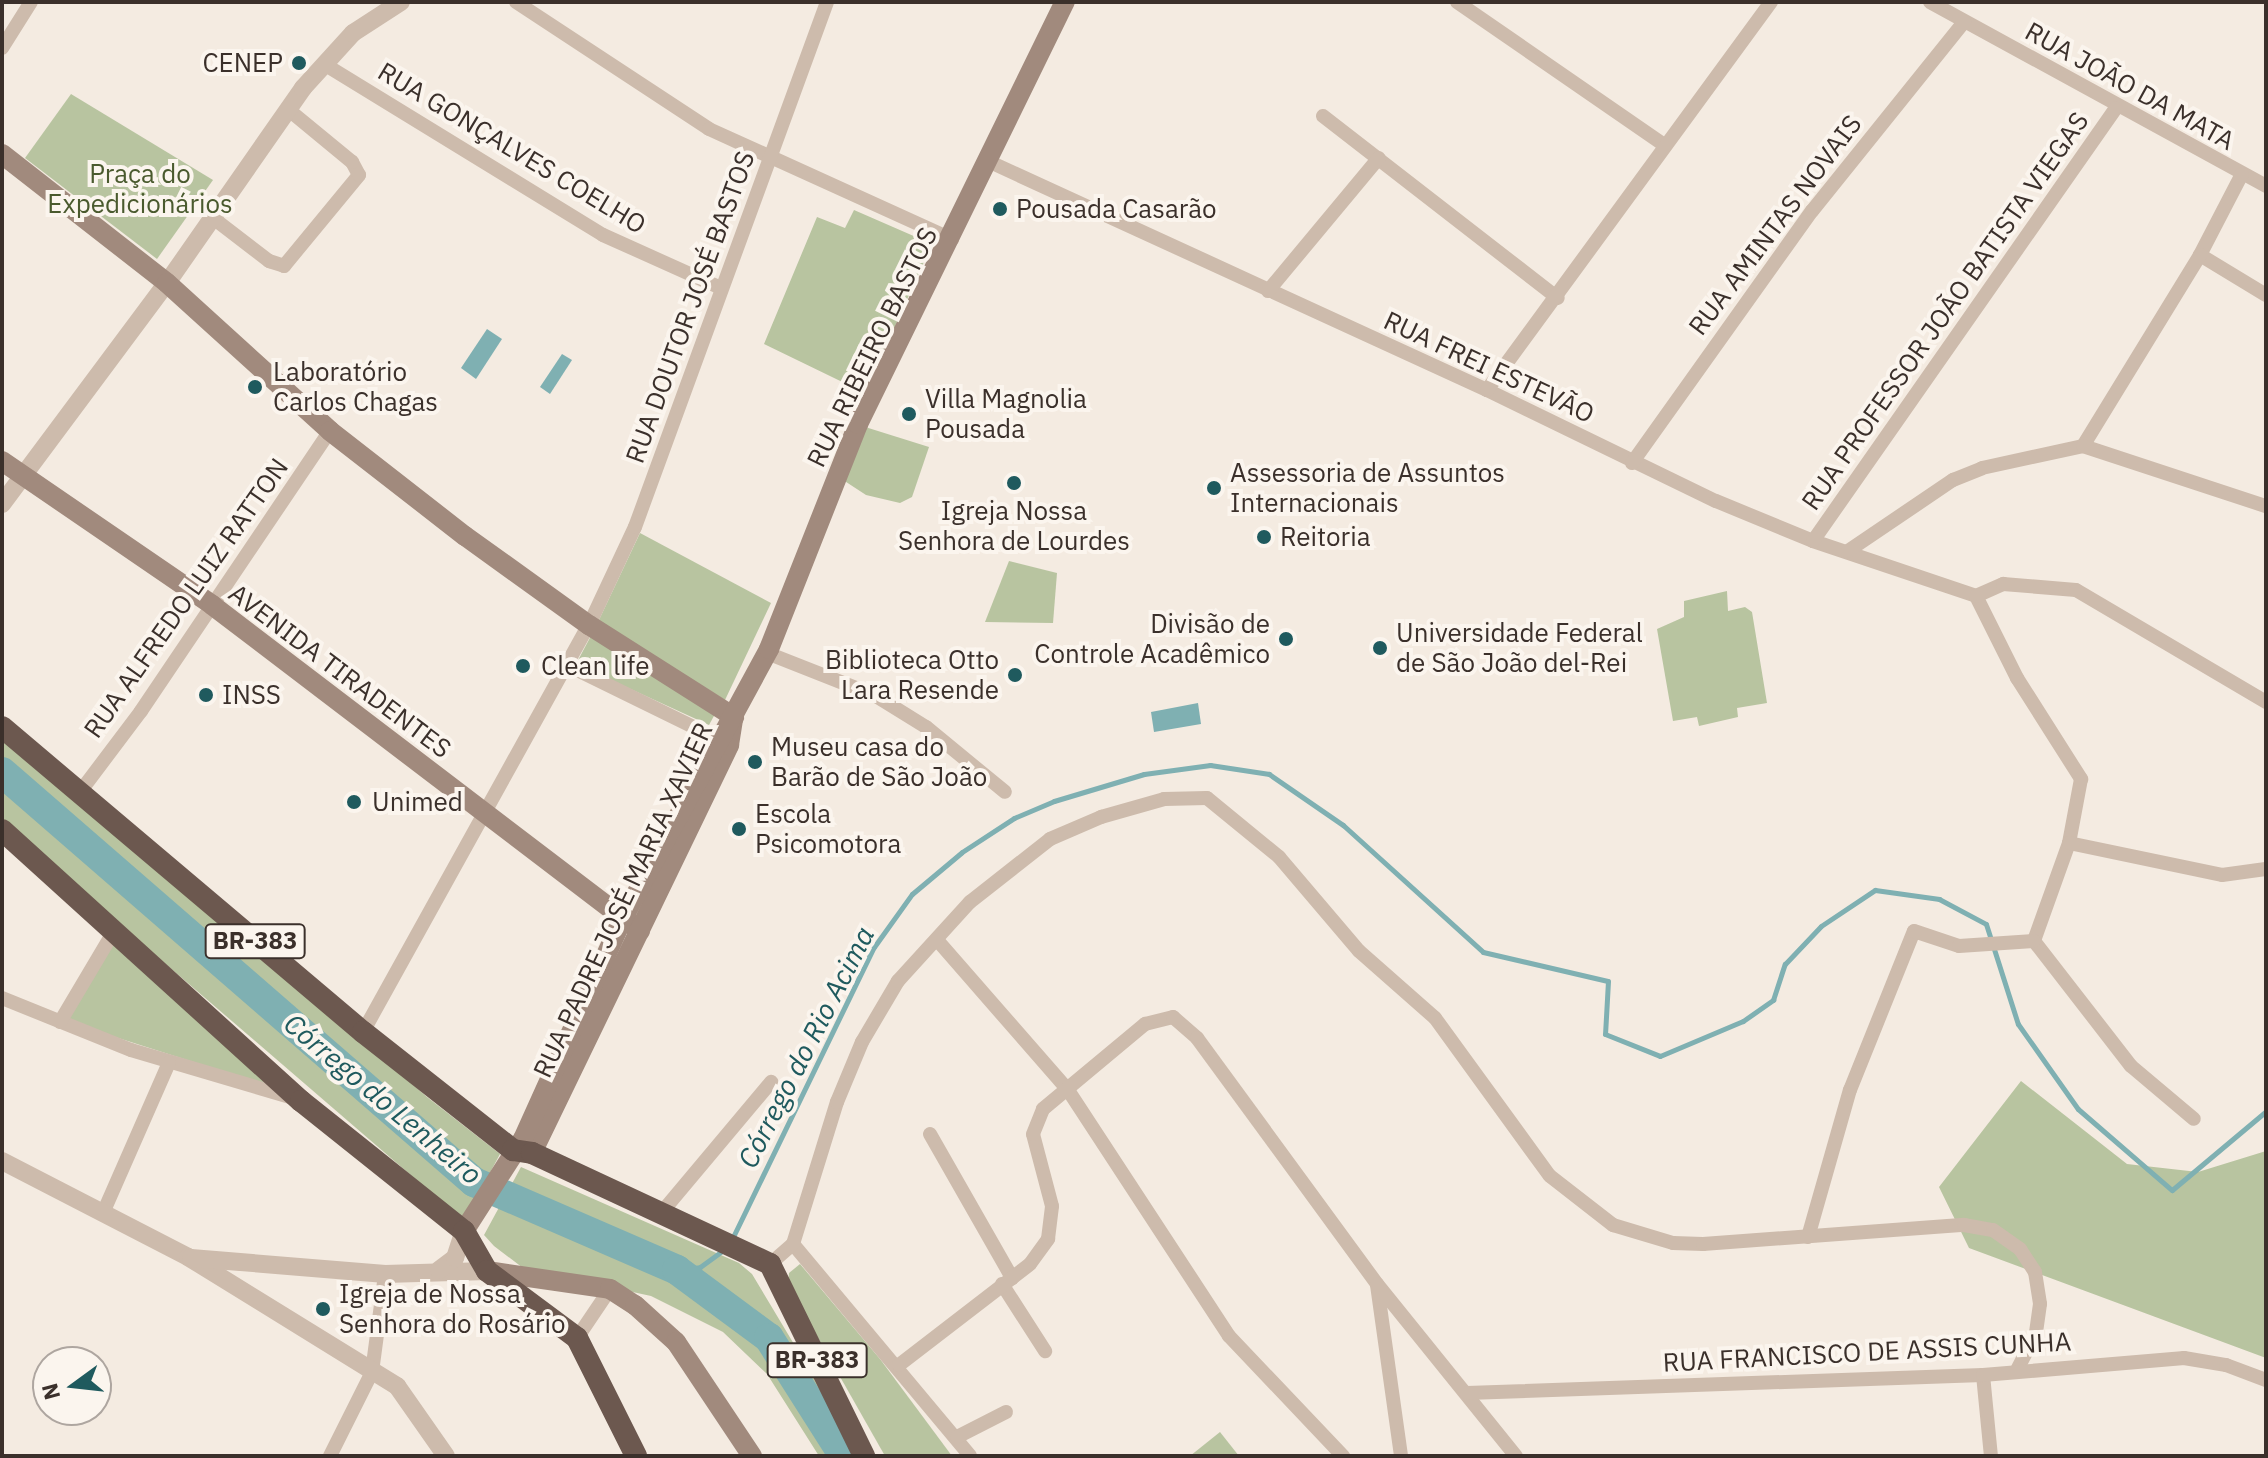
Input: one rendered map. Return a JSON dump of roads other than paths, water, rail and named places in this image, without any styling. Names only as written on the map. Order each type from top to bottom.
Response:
[{"type":"highway","name":"BR-383","points":[[2,727],[363,1032],[522,1152],[662,1212],[760,1259],[864,1456]]},
{"type":"highway","name":"BR-383","points":[[2,830],[301,1101],[464,1231],[487,1271],[577,1338],[636,1456]]},
{"type":"main road","name":"RUA RIBEIRO BASTOS","points":[[734,717],[767,653],[858,424],[990,162],[1065,2]]},
{"type":"main road","points":[[2,154],[167,283],[330,431],[589,625],[734,717]]},
{"type":"main road","name":"AVENIDA TIRADENTES","points":[[2,461],[212,605],[640,931]]},
{"type":"main road","name":"RUA PADRE JOSÉ MARIA XAVIER","points":[[522,1152],[640,931],[734,717]]},
{"type":"main road","name":"RUA PADRE JOSÉ MARIA XAVIER","points":[[522,1152],[523,1139],[622,920],[723,741]]},
{"type":"main road","points":[[464,1231],[500,1169],[522,1152]]},
{"type":"main road","points":[[487,1271],[610,1289],[676,1342],[752,1456]]},
{"type":"street","points":[[2,48],[31,2]]},
{"type":"street","points":[[2,504],[167,283],[324,64],[353,33],[401,2]]},
{"type":"street","points":[[516,2],[671,106],[771,159],[952,239]]},
{"type":"street","name":"RUA DOUTOR JOSÉ BASTOS","points":[[363,1032],[589,625],[635,527],[827,2]]},
{"type":"street","points":[[1457,2],[1663,144]]},
{"type":"street","points":[[1487,390],[1558,298],[1663,144],[1771,2]]},
{"type":"street","name":"RUA JOÃO DA MATA","points":[[1930,2],[2116,108],[2266,186]]},
{"type":"street","name":"RUA AMINTAS NOVAIS","points":[[1632,463],[1812,211],[1964,22]]},
{"type":"street","name":"RUA GONÇALVES COELHO","points":[[324,64],[603,235],[721,288]]},
{"type":"street","name":"RUA PROFESSOR JOÃO BATISTA VIEGAS","points":[[1813,541],[2116,108]]},
{"type":"street","points":[[213,218],[269,261],[284,266],[359,175],[352,162],[289,110]]},
{"type":"street","points":[[1323,116],[1558,298]]},
{"type":"street","points":[[1268,291],[1379,158]]},
{"type":"street","name":"RUA FREI ESTEVÃO","points":[[990,162],[1487,390],[1632,463],[1813,541],[1976,596]]},
{"type":"street","points":[[2083,446],[2200,255],[2242,174]]},
{"type":"street","points":[[2200,255],[2266,295]]},
{"type":"street","name":"RUA ALFREDO LUIZ RATTON","points":[[80,792],[330,431]]},
{"type":"street","points":[[1848,551],[1953,480],[1982,468],[2083,446],[2266,506]]},
{"type":"street","points":[[2034,941],[2069,843],[2081,796],[2079,772],[2017,678],[1976,596],[2003,584],[2076,590],[2266,702]]},
{"type":"street","points":[[767,653],[876,696],[935,733],[1005,792]]},
{"type":"street","points":[[565,664],[723,741]]},
{"type":"street","points":[[760,1259],[793,1244],[837,1102],[862,1042],[898,981],[938,941],[970,902],[1050,839],[1101,817],[1164,799],[1207,798],[1279,857],[1359,951],[1435,1018],[1550,1176],[1613,1225],[1673,1243],[1964,1225],[1993,1230],[2020,1249],[2035,1272],[2040,1304],[2036,1333],[2017,1370]]},
{"type":"street","points":[[2069,843],[2222,875],[2266,869]]},
{"type":"street","points":[[1808,1237],[1850,1090],[1911,936],[1917,929],[1959,946],[2003,947],[2034,941]]},
{"type":"street","points":[[60,1022],[114,931]]},
{"type":"street","points":[[938,941],[1068,1090],[1229,1336],[1343,1456]]},
{"type":"street","points":[[2034,941],[2131,1066],[2194,1119]]},
{"type":"street","points":[[2,998],[169,1063],[301,1101]]},
{"type":"street","points":[[899,1365],[1040,1253],[1052,1230],[1052,1206],[1033,1134],[1043,1109],[1145,1024],[1173,1017],[1197,1038],[1377,1284],[1516,1456]]},
{"type":"street","points":[[103,1213],[169,1063]]},
{"type":"street","points":[[662,1212],[771,1082]]},
{"type":"street","points":[[930,1134],[1045,1351]]},
{"type":"street","points":[[2,1161],[188,1257],[406,1394],[446,1456]]},
{"type":"street","points":[[439,1270],[455,1258],[464,1231]]},
{"type":"street","points":[[793,1244],[899,1365],[970,1456]]},
{"type":"street","points":[[188,1257],[385,1274],[439,1270],[487,1271]]},
{"type":"street","points":[[330,1456],[372,1372],[385,1274]]},
{"type":"street","points":[[1377,1284],[1401,1456]]},
{"type":"street","points":[[577,1338],[610,1289]]},
{"type":"street","name":"RUA FRANCISCO DE ASSIS CUNHA","points":[[1467,1393],[1983,1375],[2184,1358],[2226,1365],[2266,1380]]},
{"type":"street","points":[[1983,1375],[1991,1456]]},
{"type":"street","points":[[957,1437],[1006,1412]]},
{"type":"water","points":[[487,329],[502,339],[476,379],[461,368]]},
{"type":"water","points":[[562,354],[572,360],[550,394],[540,387]]},
{"type":"water","points":[[1198,703],[1201,724],[1154,732],[1151,712]]},
{"type":"waterway","name":"Córrego do Rio Acima","points":[[731,1241],[874,947],[912,894],[962,852],[1014,818],[1054,801],[1144,774],[1210,765],[1269,774],[1343,825],[1483,952],[1608,981],[1605,1034],[1660,1056],[1743,1021],[1773,1000],[1785,964],[1821,926],[1875,890],[1939,899],[1986,924],[2018,1024],[2078,1109],[2172,1190],[2266,1111]]},
{"type":"waterway","name":"Córrego do Lenheiro","points":[[2,772],[474,1182],[677,1270],[769,1338],[844,1456]]},
{"type":"waterway","name":"Córrego do Rio Acima","points":[[677,1270],[700,1267],[725,1249]]},
{"type":"place","name":"CENEP","points":[[299,63]]},
{"type":"place","name":"Pousada Casarão","points":[[1000,209]]},
{"type":"place","name":"Laboratório Carlos Chagas","points":[[255,387]]},
{"type":"place","name":"Villa Magnolia Pousada","points":[[909,414]]},
{"type":"place","name":"Igreja Nossa Senhora de Lourdes","points":[[1014,483]]},
{"type":"place","name":"Assessoria de Assuntos Internacionais","points":[[1214,488]]},
{"type":"place","name":"Reitoria","points":[[1264,537]]},
{"type":"place","name":"Divisão de Controle Acadêmico","points":[[1286,639]]},
{"type":"place","name":"Universidade Federal de São João del-Rei","points":[[1380,648]]},
{"type":"place","name":"Clean life","points":[[523,666]]},
{"type":"place","name":"Biblioteca Otto Lara Resende","points":[[1015,675]]},
{"type":"place","name":"INSS","points":[[206,695]]},
{"type":"place","name":"Museu casa do Barão de São João","points":[[755,762]]},
{"type":"place","name":"Unimed","points":[[354,802]]},
{"type":"place","name":"Escola Psicomotora","points":[[739,829]]},
{"type":"place","name":"Igreja de Nossa Senhora do Rosário","points":[[323,1309]]},
{"type":"park label","name":"Praça do Expedicionários","points":[[140,189]]}]
